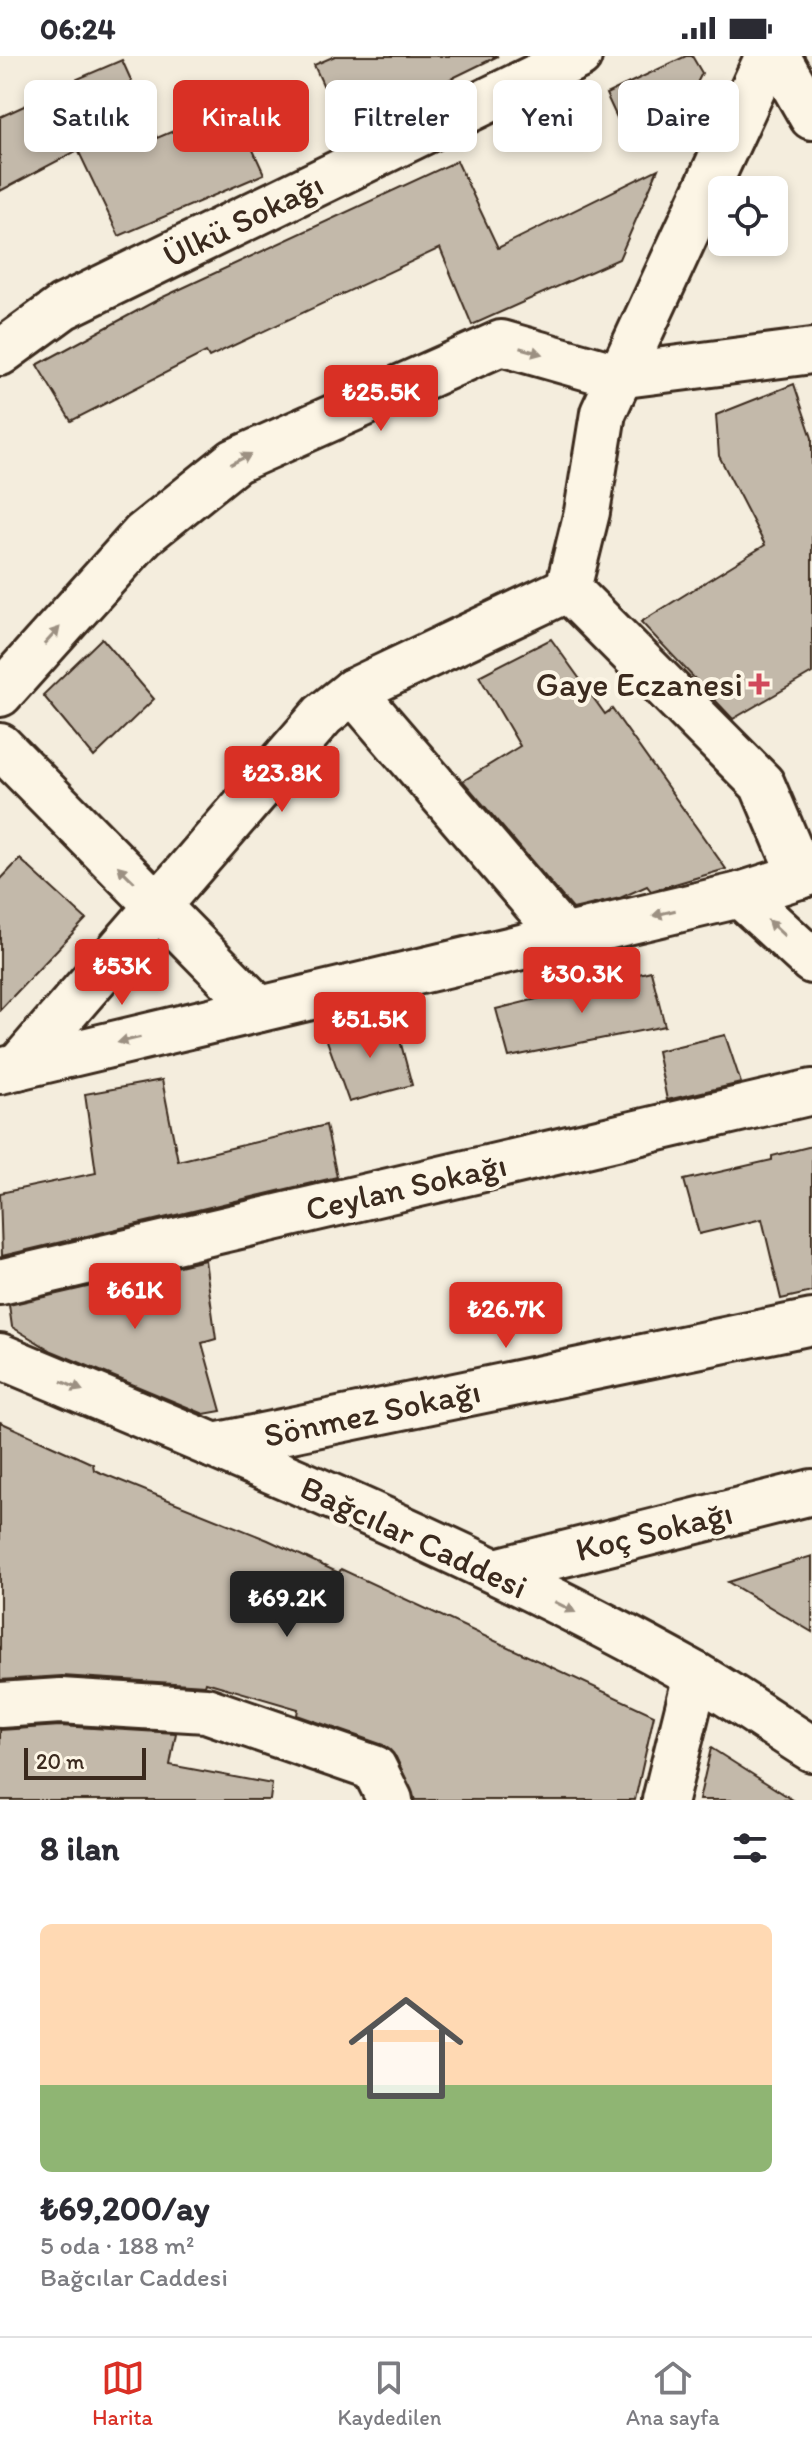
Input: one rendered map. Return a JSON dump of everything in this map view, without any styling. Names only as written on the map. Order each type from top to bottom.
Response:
[{"type":"street","name":"Ülkü Sokağı","points":[[0,353],[63,307],[579,56]]},
{"type":"street","points":[[568,589],[587,512],[603,413],[617,376],[768,56]]},
{"type":"street","points":[[777,56],[812,117]]},
{"type":"street","points":[[0,694],[143,535],[235,461],[501,343],[617,376],[811,353]]},
{"type":"street","points":[[9,1069],[323,715],[353,691],[568,589]]},
{"type":"street","points":[[9,1069],[740,895],[806,874],[762,784],[568,589]]},
{"type":"street","points":[[353,691],[564,937]]},
{"type":"street","points":[[0,746],[259,1009]]},
{"type":"street","points":[[740,895],[812,961]]},
{"type":"street","name":"Ceylan Sokağı","points":[[0,1282],[812,1092]]},
{"type":"street","name":"Sönmez Sokağı","points":[[214,1446],[812,1322]]},
{"type":"street","name":"Bağcılar Caddesi","points":[[0,1356],[214,1446],[496,1571],[696,1675],[812,1749]]},
{"type":"street","name":"Koç Sokağı","points":[[496,1571],[812,1492]]},
{"type":"street","points":[[665,1800],[696,1675]]},
{"type":"street","points":[[0,1705],[60,1701],[206,1710],[374,1768],[390,1800]]},
{"type":"building","points":[[335,56],[498,56],[449,80],[325,80],[325,89],[314,65]]},
{"type":"building","points":[[686,56],[692,56],[702,73],[698,80],[635,80]]},
{"type":"building","points":[[122,60],[131,80],[75,80]]},
{"type":"building","points":[[618,88],[618,120],[606,94]]},
{"type":"building","points":[[24,106],[24,152],[74,152],[0,191],[0,117]]},
{"type":"building","points":[[173,131],[173,152],[254,152],[264,174],[119,236],[79,152],[157,152],[157,138]]},
{"type":"building","points":[[457,161],[498,248],[658,169],[619,259],[472,325],[440,248],[209,357],[206,352],[71,421],[37,365],[161,298]]},
{"type":"building","points":[[794,384],[812,438],[812,673],[733,719],[641,622],[765,545],[719,456],[716,415]]},
{"type":"building","points":[[102,638],[154,699],[94,757],[43,695]]},
{"type":"building","points":[[551,639],[605,714],[612,709],[726,869],[651,891],[647,886],[620,898],[573,909],[463,781],[520,746],[479,676]]},
{"type":"building","points":[[20,859],[86,919],[0,1010],[0,880]]},
{"type":"building","points":[[651,971],[665,1026],[509,1057],[496,1009]]},
{"type":"building","points":[[394,1018],[412,1085],[349,1102],[325,1035]]},
{"type":"building","points":[[725,1035],[741,1083],[667,1100],[657,1051]]},
{"type":"building","points":[[162,1080],[178,1161],[326,1125],[337,1177],[2,1256],[0,1193],[96,1173],[85,1094]]},
{"type":"building","points":[[812,1146],[812,1292],[781,1299],[762,1219],[699,1234],[684,1180],[772,1160],[772,1156]]},
{"type":"building","points":[[205,1260],[216,1339],[202,1343],[221,1411],[204,1414],[52,1351],[12,1327],[9,1305]]},
{"type":"building","points":[[0,1422],[93,1464],[94,1470],[268,1540],[339,1573],[341,1569],[654,1715],[635,1800],[415,1800],[396,1757],[383,1745],[297,1715],[298,1709],[206,1682],[205,1685],[62,1676],[0,1680]]},
{"type":"building","points":[[812,1556],[812,1632],[728,1582]]},
{"type":"building","points":[[60,1726],[176,1733],[170,1765],[272,1784],[270,1800],[0,1800],[0,1730]]},
{"type":"building","points":[[711,1748],[793,1800],[699,1800]]},
{"type":"place","name":"Gaye Eczanesi","points":[[759,684]]}]
